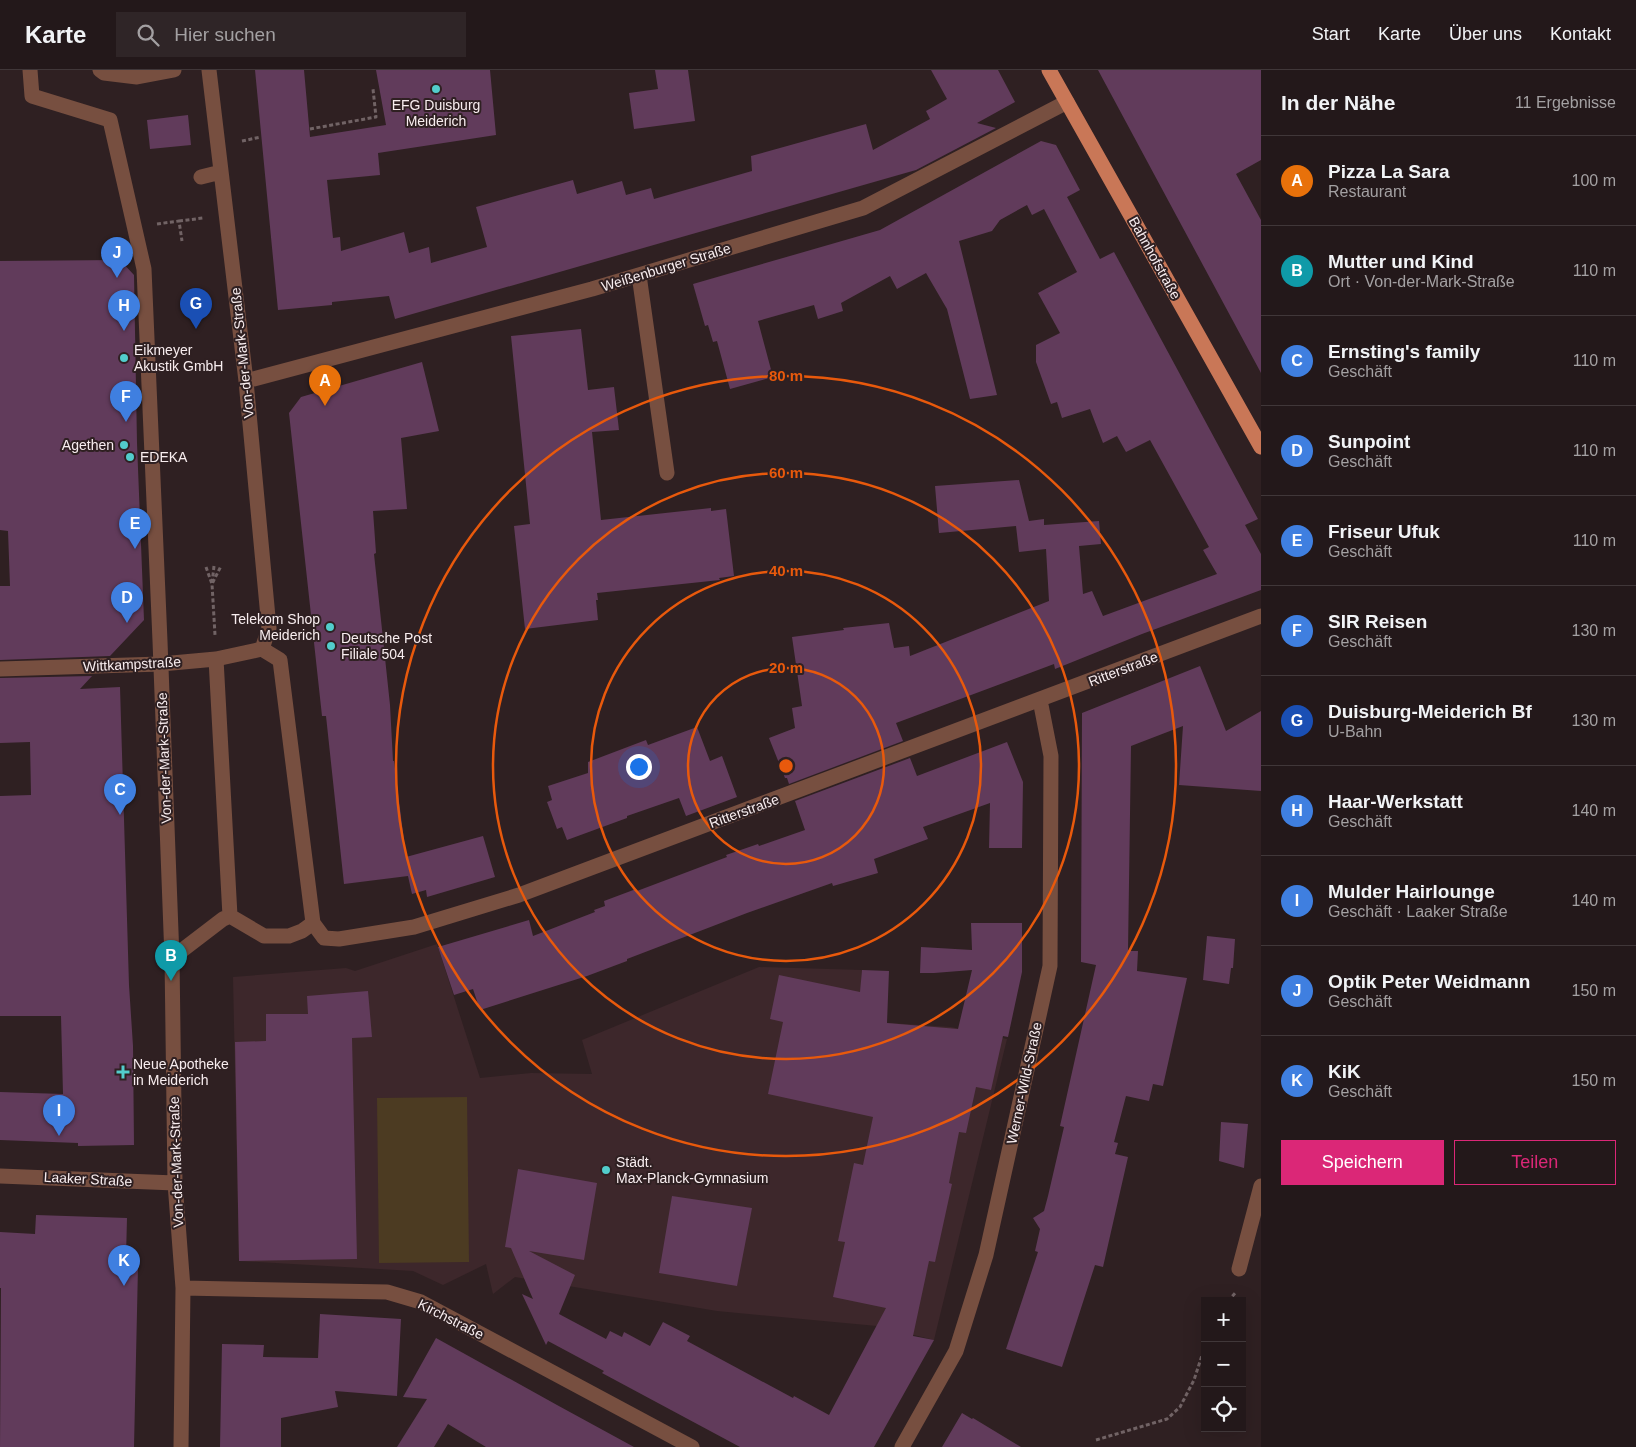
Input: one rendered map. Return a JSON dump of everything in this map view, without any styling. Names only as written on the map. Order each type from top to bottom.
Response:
[{"type":"main road","name":"Bahnhofstraße","points":[[1049,70],[1261,447]]},
{"type":"street","name":"Von-der-Mark-Straße","points":[[30,70],[32,96],[110,120],[144,269],[172,958],[176,1183],[183,1288],[181,1447]]},
{"type":"street","points":[[100,70],[104,73],[137,77],[174,70]]},
{"type":"street","name":"Von-der-Mark-Straße","points":[[209,70],[246,381],[269,628],[262,649]]},
{"type":"street","name":"Weißenburger Straße","points":[[246,381],[592,290],[863,208],[1067,102]]},
{"type":"street","points":[[201,178],[221,172]]},
{"type":"street","points":[[639,275],[667,473]]},
{"type":"street","name":"Ritterstraße","points":[[313,923],[324,938],[340,939],[414,927],[520,895],[1261,616]]},
{"type":"street","points":[[230,916],[264,936],[289,936],[302,931],[313,923],[280,660],[262,649]]},
{"type":"street","name":"Wittkampstraße","points":[[0,669],[161,664],[216,659],[262,649]]},
{"type":"street","points":[[216,659],[230,916]]},
{"type":"street","name":"Werner-Wild-Straße","points":[[902,1447],[956,1351],[986,1254],[1050,966],[1050,756],[1040,700]]},
{"type":"street","points":[[172,958],[223,919],[230,916]]},
{"type":"street","name":"Laaker Straße","points":[[0,1176],[176,1183]]},
{"type":"street","points":[[1240,1268],[1261,1186]]},
{"type":"street","name":"Kirchstraße","points":[[183,1288],[387,1292],[421,1302],[692,1447]]},
{"type":"path","points":[[310,129],[376,117],[373,89]]},
{"type":"path","points":[[134,228],[206,218]]},
{"type":"path","points":[[179,221],[182,241]]},
{"type":"path","points":[[214,566],[212,584],[216,659]]},
{"type":"path","points":[[212,584],[221,566]]},
{"type":"path","points":[[206,567],[212,584]]},
{"type":"path","points":[[1096,1440],[1167,1419],[1180,1407],[1194,1380],[1201,1358]]},
{"type":"shaded area","name":"Städt. Max-Planck-Gymnasium","points":[[437,944],[480,1078],[531,1073],[592,1074],[582,1040],[759,967],[862,970],[859,1021],[951,1027],[1007,1039],[934,1340],[877,1326],[717,1311],[515,1277],[493,1294],[486,1264],[443,1285],[413,1271],[239,1261],[233,977],[346,968],[355,971]]},
{"type":"shaded area","points":[[467,1097],[469,1262],[379,1263],[377,1098]]},
{"type":"building","points":[[255,70],[304,70],[310,137],[386,125],[376,70],[490,70],[496,135],[378,153],[380,175],[327,180],[333,238],[340,237],[341,251],[404,232],[409,253],[429,247],[431,263],[487,247],[476,207],[573,180],[577,194],[622,181],[626,195],[651,188],[654,199],[752,171],[751,156],[866,124],[873,150],[930,119],[926,111],[947,99],[931,70],[998,70],[1015,102],[977,123],[996,128],[916,170],[395,319],[389,296],[332,302],[332,305],[278,310]]},
{"type":"building","points":[[655,70],[688,70],[695,121],[634,129],[629,93],[658,89]]},
{"type":"building","points":[[1098,70],[1261,70],[1261,160],[1236,174],[1261,220],[1261,373]]},
{"type":"building","points":[[188,115],[191,145],[150,149],[147,120]]},
{"type":"building","points":[[1041,141],[1056,145],[1080,190],[1067,197],[1100,259],[1114,252],[1258,519],[1245,525],[1261,554],[1261,590],[1142,634],[1055,669],[1054,664],[896,723],[903,741],[789,784],[769,738],[795,728],[792,708],[802,706],[792,637],[844,630],[843,628],[889,623],[894,648],[909,646],[910,656],[1049,601],[1046,549],[1019,552],[1016,526],[939,533],[935,486],[1019,480],[1029,521],[1044,519],[1044,525],[1099,521],[1101,544],[1079,546],[1083,594],[1092,591],[1103,616],[1217,574],[1203,550],[1209,547],[1150,440],[1126,452],[1117,436],[1103,443],[1090,409],[1062,418],[1057,402],[1051,404],[1036,362],[1036,345],[1060,333],[1038,293],[1077,272],[1044,209],[1032,215],[1027,205],[1000,220],[992,231],[959,241],[997,395],[970,399],[947,309],[926,273],[897,289],[890,276],[841,303],[843,311],[818,319],[814,305],[758,321],[773,377],[730,389],[717,341],[713,342],[708,325],[705,326],[693,284],[880,230]]},
{"type":"building","points":[[120,260],[134,275],[137,443],[144,620],[110,656],[0,660],[0,586],[10,586],[8,531],[0,530],[0,261]]},
{"type":"building","points":[[581,329],[588,390],[614,387],[619,430],[592,432],[601,520],[711,508],[711,511],[726,509],[734,576],[719,578],[720,580],[597,593],[598,620],[525,629],[514,526],[530,524],[511,336]]},
{"type":"building","points":[[422,362],[439,431],[401,438],[407,509],[373,511],[376,553],[374,554],[390,705],[393,761],[406,857],[483,836],[495,877],[427,897],[426,890],[412,894],[408,876],[344,884],[326,716],[322,716],[289,413],[301,397]]},
{"type":"building","points":[[1200,666],[1226,731],[1261,711],[1261,791],[1179,785],[1183,726],[1131,746],[1128,951],[1138,951],[1137,971],[1187,978],[1163,1086],[1153,1084],[1149,1101],[1126,1096],[1114,1142],[1118,1143],[1115,1154],[1128,1157],[1103,1267],[1095,1265],[1062,1367],[1006,1349],[1038,1252],[1035,1251],[1040,1229],[1033,1218],[1044,1211],[1048,1196],[1064,1127],[1060,1126],[1096,965],[1081,962],[1082,713]]},
{"type":"building","points":[[92,676],[80,689],[120,687],[129,985],[133,1046],[134,1145],[78,1146],[78,1143],[0,1140],[0,1092],[63,1094],[61,1016],[0,1016],[0,796],[31,795],[30,742],[0,743],[0,678]]},
{"type":"building","points":[[697,727],[710,761],[722,756],[737,797],[686,816],[679,798],[567,840],[562,827],[557,829],[547,802],[552,800],[548,786],[588,773],[588,762],[646,740],[648,745]]},
{"type":"building","points":[[1007,742],[1023,782],[1022,848],[989,848],[990,803],[923,827],[928,839],[874,859],[878,873],[833,886],[832,883],[747,913],[587,976],[480,1010],[473,989],[454,995],[438,947],[529,920],[533,936],[595,912],[594,910],[605,906],[604,901],[636,889],[637,891],[727,857],[726,855],[805,830],[795,801],[910,758],[917,776]]},
{"type":"building","points":[[971,923],[1022,923],[1022,972],[1008,1037],[1003,1036],[991,1090],[976,1087],[966,1133],[959,1132],[949,1183],[952,1184],[935,1262],[929,1261],[913,1336],[934,1340],[874,1447],[740,1447],[602,1373],[604,1371],[548,1341],[546,1345],[522,1294],[533,1299],[511,1248],[505,1247],[518,1169],[597,1183],[584,1260],[529,1251],[575,1275],[559,1314],[606,1339],[610,1331],[622,1337],[624,1332],[650,1346],[663,1322],[690,1336],[687,1341],[793,1398],[794,1396],[829,1415],[886,1308],[833,1297],[845,1242],[838,1241],[854,1163],[863,1165],[873,1117],[768,1094],[783,1022],[770,1019],[779,975],[860,992],[862,970],[889,971],[887,1023],[958,1029],[972,970],[920,973],[921,947],[972,950]]},
{"type":"building","points":[[1207,936],[1235,939],[1233,968],[1231,968],[1229,984],[1203,980]]},
{"type":"building","points":[[368,991],[372,1037],[352,1038],[357,1259],[239,1261],[235,1042],[266,1041],[266,1014],[308,1014],[307,996]]},
{"type":"building","points":[[1221,1122],[1248,1124],[1244,1168],[1219,1161]]},
{"type":"building","points":[[672,1196],[752,1208],[737,1286],[659,1273]]},
{"type":"building","points":[[36,1215],[127,1218],[126,1257],[138,1267],[134,1447],[0,1447],[0,1232],[35,1234]]},
{"type":"building","points":[[320,1314],[401,1319],[397,1396],[335,1391],[338,1407],[281,1418],[281,1447],[220,1447],[222,1344],[264,1345],[263,1357],[318,1358]]},
{"type":"building","points":[[436,1338],[634,1447],[486,1447],[448,1424],[434,1447],[397,1447],[427,1399],[403,1397]]},
{"type":"building","points":[[962,1413],[973,1418],[1021,1447],[942,1447]]},
{"type":"place","name":"EFG Duisburg Meiderich","points":[[436,89]]},
{"type":"place","name":"Optik Peter Weidmann","points":[[117,278]]},
{"type":"place","name":"Duisburg-Meiderich Bf","points":[[196,329]]},
{"type":"place","name":"Haar-Werkstatt","points":[[124,331]]},
{"type":"place","name":"Eikmeyer Akustik GmbH","points":[[124,358]]},
{"type":"place","name":"Pizza La Sara","points":[[325,406]]},
{"type":"place","name":"SIR Reisen","points":[[126,422]]},
{"type":"place","name":"Agethen","points":[[124,445]]},
{"type":"place","name":"EDEKA","points":[[130,457]]},
{"type":"place","name":"Friseur Ufuk","points":[[135,549]]},
{"type":"place","name":"Sunpoint","points":[[127,623]]},
{"type":"place","name":"Telekom Shop Meiderich","points":[[330,627]]},
{"type":"place","name":"Deutsche Post Filiale 504","points":[[331,646]]},
{"type":"place","name":"Ernsting's family","points":[[120,815]]},
{"type":"place","name":"Mutter und Kind","points":[[171,981]]},
{"type":"place","name":"Neue Apotheke in Meiderich","points":[[123,1072]]},
{"type":"place","name":"Mulder Hairlounge","points":[[59,1136]]},
{"type":"place","name":"Städt. Max-Planck-Gymnasium","points":[[606,1170]]},
{"type":"place","name":"KiK","points":[[124,1286]]}]
